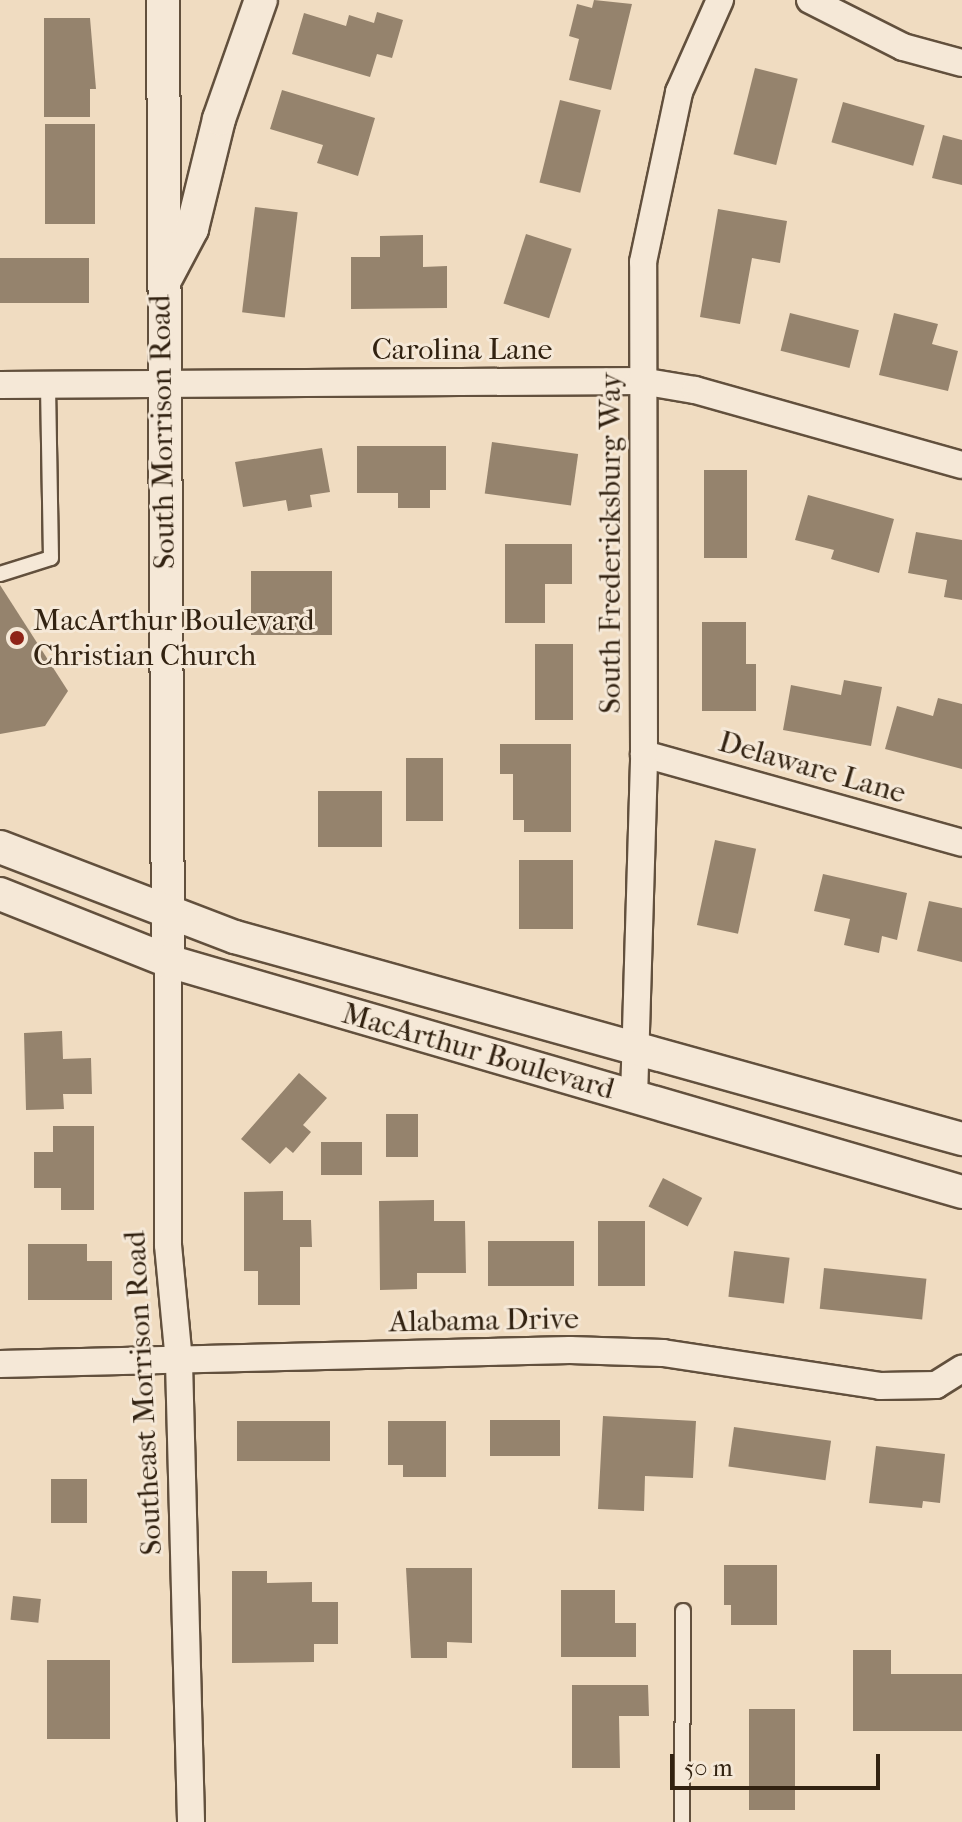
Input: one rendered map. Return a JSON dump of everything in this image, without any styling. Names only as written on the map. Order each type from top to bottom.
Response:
[{"type":"street","name":"South Morrison Road","points":[[163,0],[162,287],[168,961]]},
{"type":"street","points":[[162,287],[192,229],[219,119],[261,0]]},
{"type":"street","name":"South Fredericksburg Way","points":[[634,1098],[644,754],[641,381],[647,246],[679,92],[720,0]]},
{"type":"street","points":[[810,0],[903,47],[962,63]]},
{"type":"street","name":"Carolina Lane","points":[[0,385],[641,381],[695,390],[962,465]]},
{"type":"street","name":"Delaware Lane","points":[[644,754],[962,843]]},
{"type":"street","name":"MacArthur Boulevard","points":[[0,847],[235,937],[962,1139]]},
{"type":"street","name":"MacArthur Boulevard","points":[[0,894],[168,961],[962,1192]]},
{"type":"street","name":"Southeast Morrison Road","points":[[168,961],[168,1245],[179,1362],[191,1822]]},
{"type":"street","name":"Alabama Drive","points":[[0,1364],[570,1350],[663,1353],[880,1386],[936,1385],[959,1377]]},
{"type":"lane","points":[[0,574],[51,558],[48,384]]},
{"type":"lane","points":[[682,1822],[683,1611]]},
{"type":"building","points":[[594,0],[632,4],[611,90],[569,80],[579,39],[569,36],[577,4],[592,8]]},
{"type":"building","points":[[377,12],[403,20],[392,58],[377,54],[370,77],[292,54],[304,13],[346,26],[349,15],[374,23]]},
{"type":"building","points":[[44,18],[90,18],[96,89],[90,89],[90,117],[44,117]]},
{"type":"building","points":[[755,68],[798,79],[776,165],[733,154]]},
{"type":"building","points":[[282,90],[375,118],[358,176],[317,163],[323,145],[270,129]]},
{"type":"building","points":[[560,100],[601,110],[580,193],[539,182]]},
{"type":"building","points":[[843,102],[925,125],[913,166],[831,142]]},
{"type":"building","points":[[45,124],[95,124],[95,224],[45,224]]},
{"type":"building","points":[[943,135],[962,140],[962,185],[932,178]]},
{"type":"building","points":[[255,207],[298,212],[285,317],[242,312]]},
{"type":"building","points":[[718,209],[787,221],[780,263],[752,258],[740,324],[700,317]]},
{"type":"building","points":[[526,234],[572,249],[549,318],[503,303]]},
{"type":"building","points":[[423,235],[423,267],[447,266],[447,308],[351,309],[351,257],[380,257],[380,236]]},
{"type":"building","points":[[0,258],[89,258],[89,303],[0,303]]},
{"type":"building","points":[[790,313],[859,330],[849,368],[781,351]]},
{"type":"building","points":[[894,313],[938,324],[932,344],[958,351],[948,391],[879,375]]},
{"type":"building","points":[[492,442],[578,454],[571,506],[485,493]]},
{"type":"building","points":[[357,446],[446,446],[446,490],[430,490],[430,508],[398,508],[398,493],[357,493]]},
{"type":"building","points":[[322,448],[330,492],[310,495],[312,507],[288,511],[286,500],[243,507],[235,462]]},
{"type":"building","points":[[704,470],[747,470],[747,558],[704,558]]},
{"type":"building","points":[[808,495],[894,519],[879,573],[831,559],[834,550],[795,540]]},
{"type":"building","points":[[916,532],[962,540],[962,600],[944,597],[947,580],[908,573]]},
{"type":"building","points":[[505,544],[572,544],[572,584],[545,584],[545,623],[505,623]]},
{"type":"building","points":[[251,571],[332,571],[332,635],[251,635]]},
{"type":"building","name":"MacArthur Boulevard Christian Church","points":[[0,585],[68,691],[45,726],[0,734]]},
{"type":"building","points":[[702,622],[746,622],[746,664],[756,664],[756,711],[702,711]]},
{"type":"building","points":[[535,644],[573,644],[573,720],[535,720]]},
{"type":"building","points":[[844,680],[882,687],[871,746],[783,730],[791,685],[841,695]]},
{"type":"building","points":[[938,698],[962,704],[962,769],[885,749],[897,706],[933,716]]},
{"type":"building","points":[[500,744],[571,744],[571,832],[524,832],[524,820],[513,820],[513,774],[500,774]]},
{"type":"building","points":[[406,758],[443,758],[443,821],[406,821]]},
{"type":"building","points":[[318,791],[382,791],[382,847],[318,847]]},
{"type":"building","points":[[715,840],[756,849],[738,934],[697,925]]},
{"type":"building","points":[[519,860],[573,860],[573,929],[519,929]]},
{"type":"building","points":[[823,874],[907,893],[897,940],[882,936],[879,953],[844,945],[850,919],[814,911]]},
{"type":"building","points":[[929,901],[962,908],[962,962],[917,951]]},
{"type":"building","points":[[62,1031],[63,1059],[91,1058],[92,1094],[63,1094],[64,1109],[26,1110],[24,1033]]},
{"type":"building","points":[[299,1073],[327,1098],[303,1125],[311,1132],[293,1153],[286,1147],[270,1164],[241,1139]]},
{"type":"building","points":[[386,1114],[418,1114],[418,1157],[386,1157]]},
{"type":"building","points":[[53,1126],[94,1126],[94,1210],[61,1210],[61,1188],[34,1188],[34,1152],[53,1152]]},
{"type":"building","points":[[321,1142],[362,1142],[362,1175],[321,1175]]},
{"type":"building","points":[[663,1178],[702,1198],[688,1226],[648,1207]]},
{"type":"building","points":[[283,1191],[283,1220],[311,1220],[312,1247],[300,1247],[300,1305],[258,1305],[258,1271],[244,1271],[244,1192]]},
{"type":"building","points":[[434,1200],[434,1221],[465,1221],[466,1273],[417,1273],[417,1289],[380,1290],[379,1201]]},
{"type":"building","points":[[598,1221],[645,1221],[645,1286],[598,1286]]},
{"type":"building","points":[[488,1241],[574,1241],[574,1286],[488,1286]]},
{"type":"building","points":[[28,1244],[87,1244],[87,1261],[112,1261],[112,1300],[28,1300]]},
{"type":"building","points":[[734,1251],[790,1258],[784,1303],[728,1297]]},
{"type":"building","points":[[824,1268],[926,1279],[922,1320],[820,1309]]},
{"type":"building","points":[[603,1416],[696,1421],[693,1478],[645,1476],[644,1511],[598,1509]]},
{"type":"building","points":[[490,1420],[560,1420],[560,1456],[490,1456]]},
{"type":"building","points":[[237,1421],[330,1421],[330,1461],[237,1461]]},
{"type":"building","points":[[388,1421],[446,1421],[446,1477],[403,1477],[403,1465],[388,1465]]},
{"type":"building","points":[[734,1427],[831,1441],[825,1480],[728,1467]]},
{"type":"building","points":[[876,1446],[945,1454],[940,1503],[923,1501],[922,1508],[869,1503]]},
{"type":"building","points":[[51,1479],[87,1479],[87,1523],[51,1523]]},
{"type":"building","points":[[724,1565],[777,1565],[777,1625],[731,1625],[731,1605],[724,1605]]},
{"type":"building","points":[[406,1568],[472,1568],[472,1643],[447,1642],[447,1658],[411,1658]]},
{"type":"building","points":[[232,1571],[267,1571],[267,1583],[312,1582],[312,1602],[338,1602],[338,1644],[314,1644],[314,1662],[232,1663]]},
{"type":"building","points":[[561,1590],[615,1590],[615,1623],[636,1623],[636,1657],[561,1657]]},
{"type":"building","points":[[13,1596],[41,1599],[38,1623],[10,1620]]},
{"type":"building","points":[[853,1650],[891,1650],[891,1674],[962,1674],[962,1731],[853,1731]]},
{"type":"building","points":[[47,1660],[110,1660],[110,1739],[47,1739]]},
{"type":"building","points":[[572,1685],[648,1685],[649,1716],[619,1716],[620,1768],[572,1768]]},
{"type":"building","points":[[749,1709],[795,1709],[795,1810],[749,1810]]},
{"type":"place","name":"MacArthur Boulevard Christian Church","points":[[17,638]]}]
